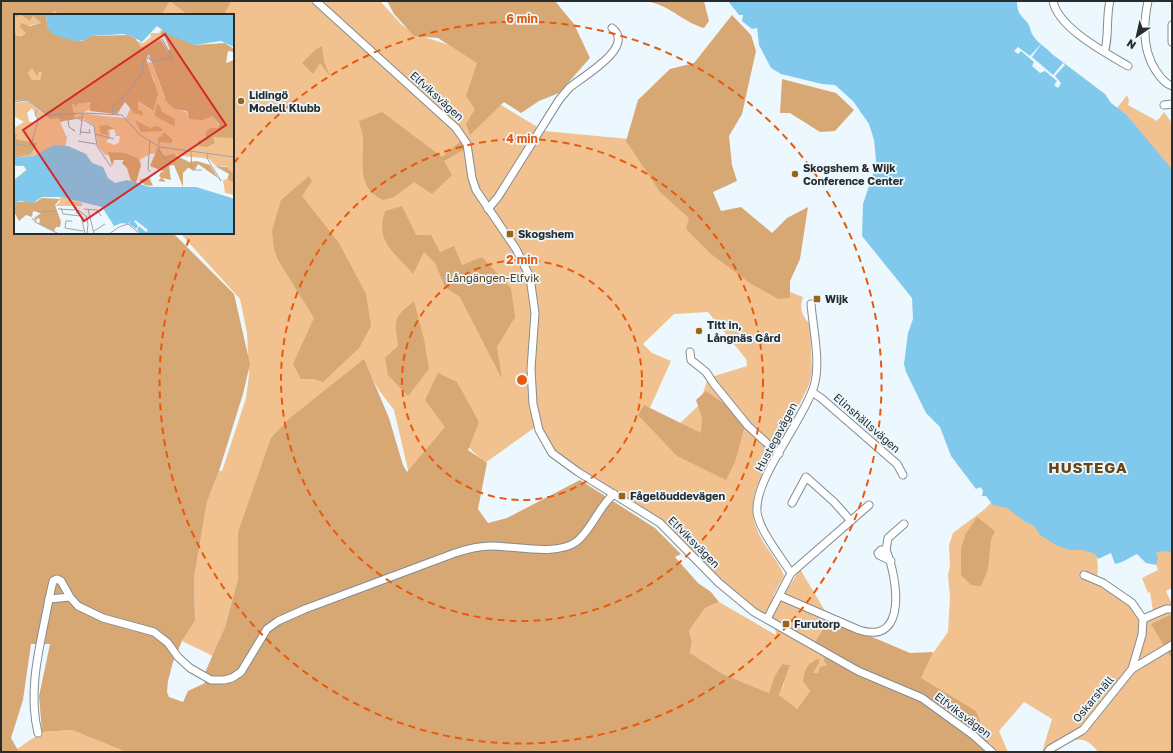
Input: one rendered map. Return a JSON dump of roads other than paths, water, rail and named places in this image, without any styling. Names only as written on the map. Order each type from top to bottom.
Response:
[{"type":"street","name":"Elfviksvägen","points":[[316,1],[460,132],[467,144],[474,184],[488,209],[521,259],[532,286],[535,313],[531,378],[535,415],[539,430],[548,449],[557,459],[660,523],[723,587],[751,609],[858,671],[922,698],[973,735],[992,752]]},
{"type":"street","points":[[1053,1],[1058,12],[1070,26],[1104,51],[1128,66]]},
{"type":"street","points":[[1148,1],[1145,25],[1147,52],[1151,63],[1159,75],[1172,86]]},
{"type":"street","points":[[1104,51],[1107,47],[1108,2]]},
{"type":"street","points":[[1172,25],[1172,42]]},
{"type":"street","points":[[488,209],[498,197],[559,100],[569,89],[598,66],[615,50],[618,39],[617,34],[612,28]]},
{"type":"street","points":[[1164,105],[1172,104]]},
{"type":"street","name":"Hustegavägen","points":[[791,573],[762,528],[757,512],[758,500],[763,484],[812,392],[816,376],[811,304]]},
{"type":"street","points":[[690,352],[691,360],[706,372],[748,426],[779,454]]},
{"type":"street","name":"Elinshällsvägen","points":[[812,392],[822,398],[897,464],[903,475]]},
{"type":"street","points":[[792,503],[806,477],[834,502],[851,521]]},
{"type":"street","points":[[38,733],[34,699],[34,675],[52,581],[57,579],[64,586],[70,597],[78,606],[103,618],[154,632],[168,643],[178,657],[190,668],[210,680],[224,680],[232,678],[241,672],[267,629],[278,621],[304,609],[455,553],[474,548],[490,546],[544,549],[570,545],[579,539],[605,502],[614,494]]},
{"type":"street","points":[[767,619],[791,573],[869,505]]},
{"type":"street","points":[[780,596],[859,630],[870,633],[879,632],[890,622],[896,603],[896,592],[890,561],[886,550],[888,538],[904,524]]},
{"type":"street","points":[[1084,575],[1103,583],[1124,597],[1138,610],[1143,619],[1139,648],[1132,669]]},
{"type":"street","points":[[49,598],[70,597]]},
{"type":"street","points":[[1143,619],[1166,609],[1172,609]]},
{"type":"street","points":[[1132,669],[1172,645]]},
{"type":"street","name":"Oskarshäll","points":[[1048,752],[1050,749],[1083,730],[1132,669]]},
{"type":"water","points":[[728,1],[1017,1],[1019,13],[1028,24],[1036,40],[1105,94],[1111,103],[1126,114],[1170,167],[1172,171],[1172,552],[1162,551],[1156,553],[1158,558],[1156,565],[1146,563],[1137,554],[1115,564],[1111,553],[1098,559],[1095,554],[1083,550],[1070,550],[1056,545],[1040,535],[1034,526],[1024,521],[1007,508],[993,505],[986,496],[982,496],[983,491],[981,487],[976,489],[951,456],[940,427],[926,413],[906,372],[904,364],[908,333],[913,319],[912,298],[862,236],[863,204],[876,161],[874,140],[869,124],[853,101],[835,85],[822,84],[781,74],[771,68],[759,45],[757,28],[752,29],[742,21],[743,15],[739,15]]},
{"type":"place","name":"Lidingö Modell Klubb","points":[[241,101]]},
{"type":"place","name":"Skogshem & Wijk Conference Center","points":[[795,174]]},
{"type":"place","name":"Skogshem","points":[[510,234]]},
{"type":"place","name":"Wijk","points":[[817,299]]},
{"type":"place","name":"Titt in, Långnäs Gård","points":[[699,331]]},
{"type":"place","name":"Fågelöuddevägen","points":[[622,496]]},
{"type":"place","name":"Furutorp","points":[[786,624]]},
{"type":"district","name":"HUSTEGA","points":[[1088,468]]},
{"type":"park label","name":"Långängen-Elfvik","points":[[493,278]]}]
